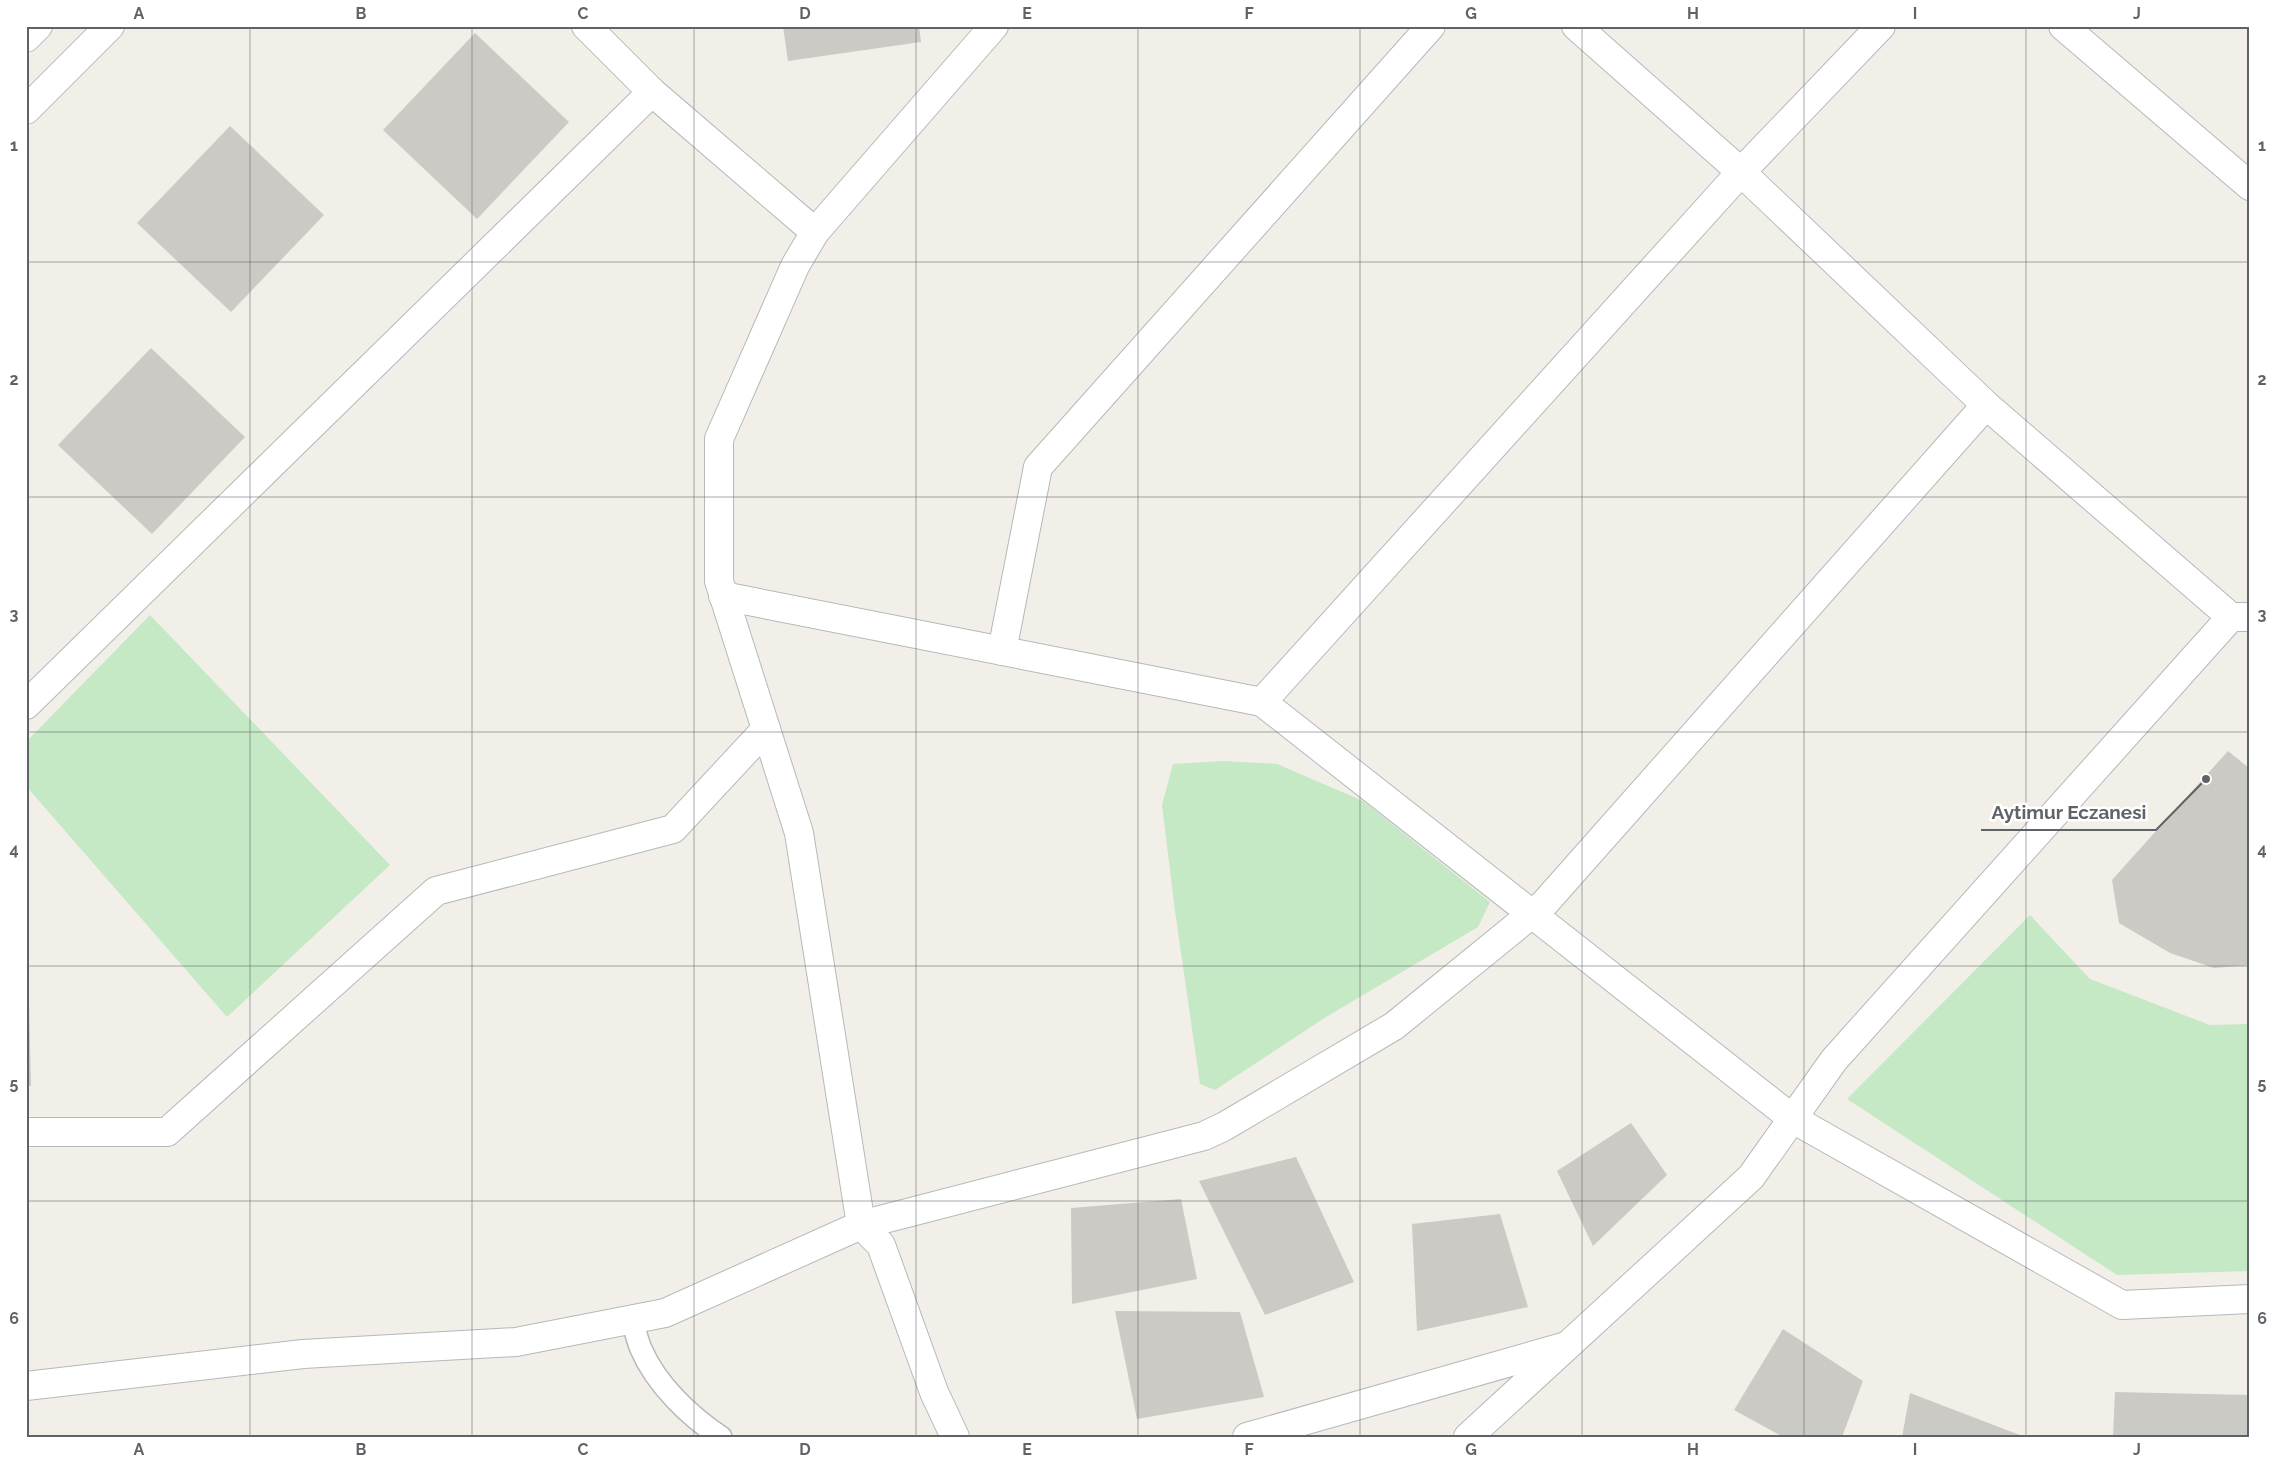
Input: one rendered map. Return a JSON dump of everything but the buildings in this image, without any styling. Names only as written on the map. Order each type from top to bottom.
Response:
[{"type":"street","points":[[26,38],[38,26]]},
{"type":"street","points":[[26,110],[110,26]]},
{"type":"street","points":[[586,26],[652,92],[815,232]]},
{"type":"street","points":[[956,1437],[934,1392],[881,1245],[861,1225],[799,833],[719,582],[719,439],[795,266],[815,232],[994,26]]},
{"type":"street","points":[[1002,651],[1038,467],[1431,26]]},
{"type":"street","points":[[1468,1437],[1750,1177],[1834,1060],[2240,616],[1986,405],[1741,172],[1576,26]]},
{"type":"street","points":[[1262,702],[1741,172],[1881,26]]},
{"type":"street","points":[[2063,26],[2250,186]]},
{"type":"street","points":[[26,705],[652,92]]},
{"type":"street","points":[[26,1386],[303,1354],[516,1342],[665,1313],[861,1225],[1204,1136],[1224,1126],[1394,1026],[1544,904],[1986,405]]},
{"type":"street","points":[[724,596],[1262,702],[1792,1119],[2122,1304],[2250,1299]]},
{"type":"street","points":[[26,1132],[167,1132],[436,890],[674,829],[766,729]]},
{"type":"street","points":[[1246,1437],[1567,1346]]},
{"type":"lane","points":[[632,1319],[641,1350],[658,1378],[699,1422],[720,1437]]},
{"type":"green space","points":[[150,615],[390,865],[227,1017],[26,786],[26,742]]},
{"type":"green space","points":[[1223,761],[1277,764],[1363,801],[1490,902],[1478,927],[1326,1017],[1215,1090],[1200,1084],[1162,805],[1173,764]]},
{"type":"green space","points":[[2030,915],[2090,979],[2210,1025],[2250,1024],[2250,1271],[2117,1275],[1847,1099]]},
{"type":"place","name":"Aytimur Eczanesi","points":[[2206,779]]}]
